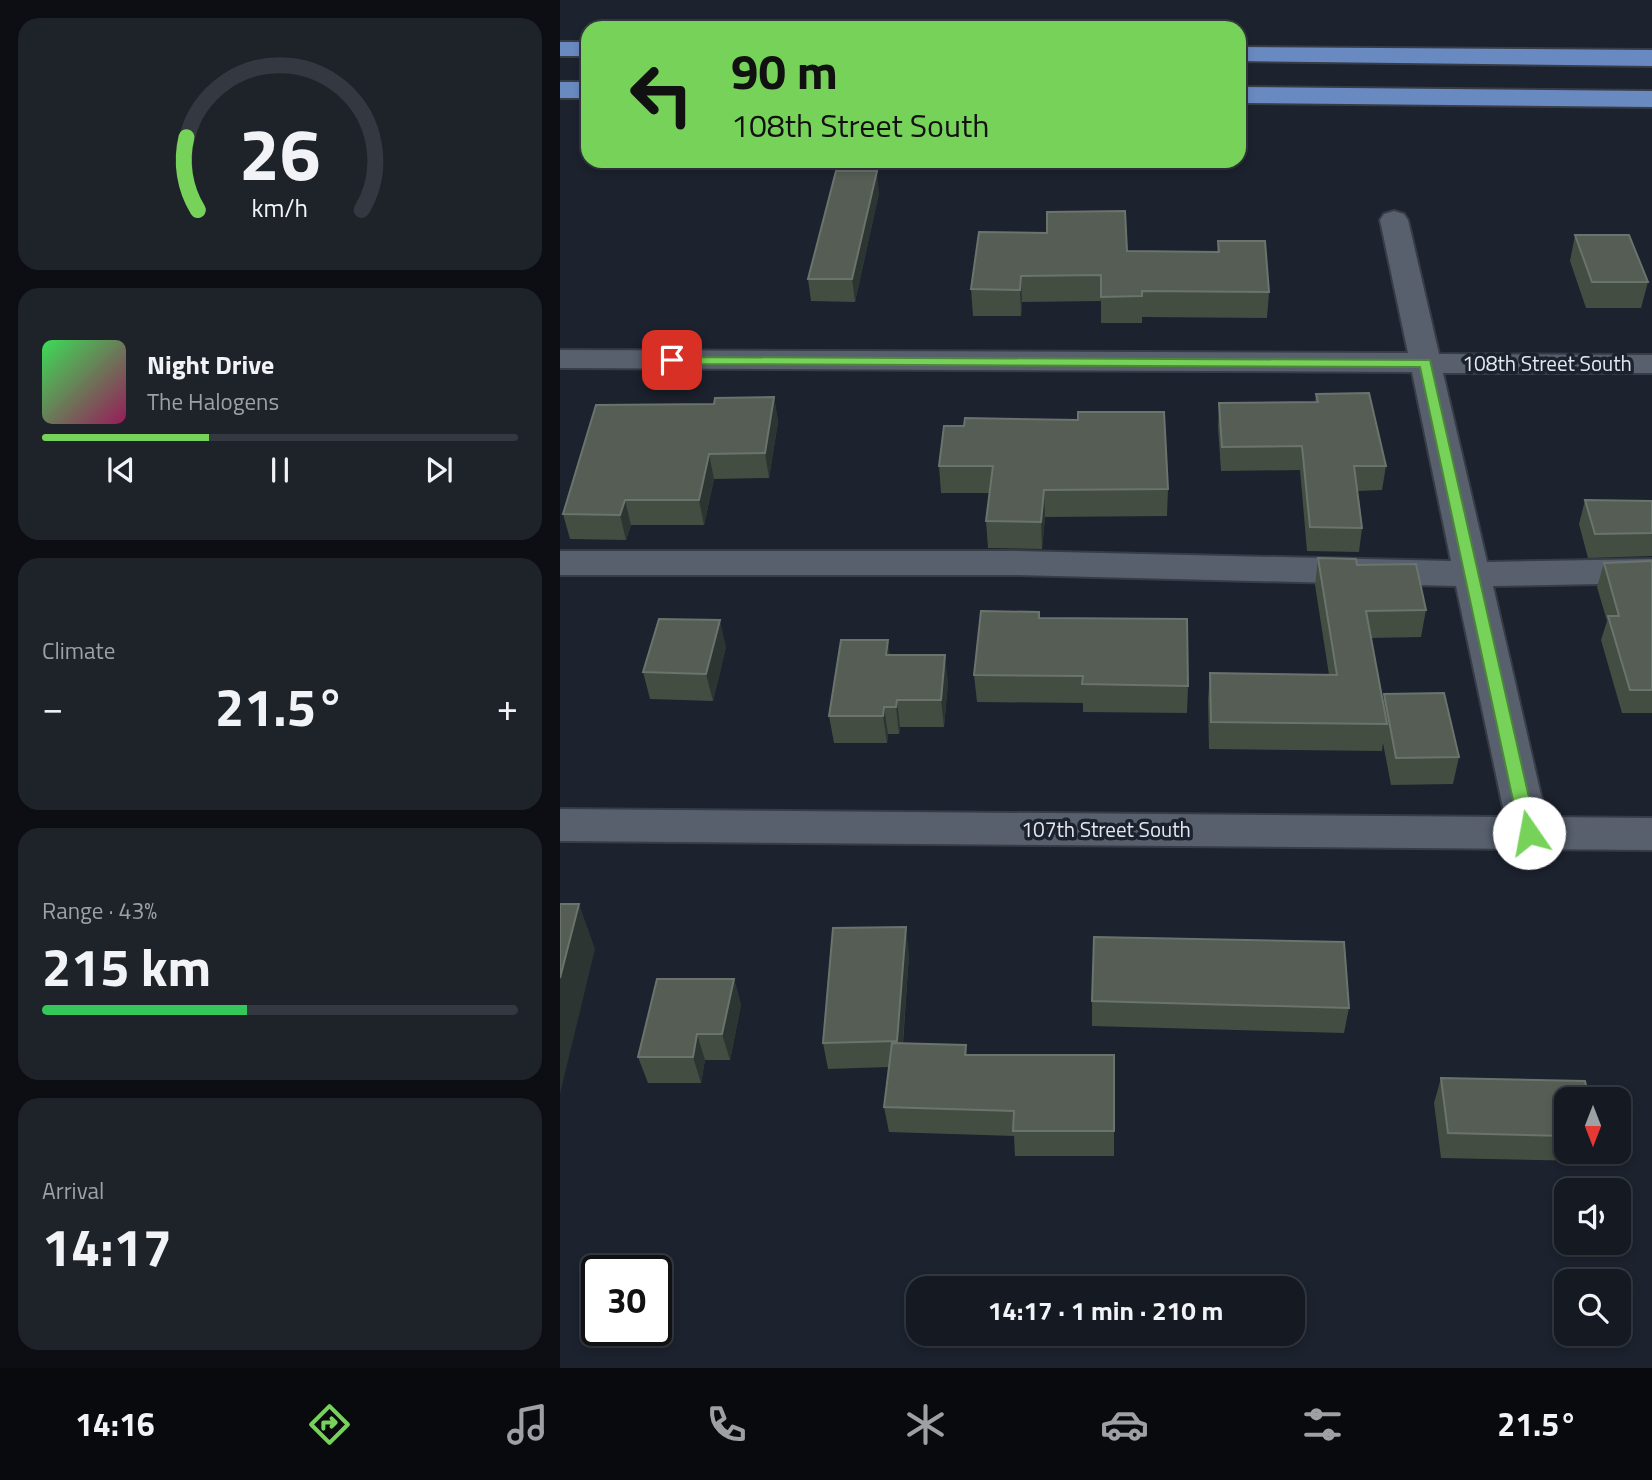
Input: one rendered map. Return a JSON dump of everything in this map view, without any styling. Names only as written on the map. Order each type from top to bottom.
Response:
[{"type":"highway","points":[[560,49],[581,49]]},
{"type":"highway","points":[[1246,54],[1652,58]]},
{"type":"highway","points":[[560,90],[581,90]]},
{"type":"highway","points":[[1246,95],[1652,99]]},
{"type":"street","points":[[1394,220],[1529,833]]},
{"type":"street","name":"108th Street South","points":[[560,359],[1652,363]]},
{"type":"street","points":[[560,563],[1003,563],[1472,574],[1652,571]]},
{"type":"street","name":"107th Street South","points":[[560,825],[1652,834]]},
{"type":"building","points":[[836,171],[877,171],[852,279],[808,279]]},
{"type":"building","points":[[1125,211],[1127,251],[1219,252],[1218,241],[1265,241],[1269,292],[1142,291],[1142,296],[1101,297],[1101,275],[1021,276],[1020,290],[971,289],[979,232],[1047,233],[1047,212]]},
{"type":"building","points":[[1575,235],[1629,235],[1648,282],[1592,282]]},
{"type":"building","points":[[1369,393],[1386,466],[1354,466],[1362,528],[1310,527],[1302,446],[1222,447],[1219,403],[1318,402],[1316,394]]},
{"type":"building","points":[[774,397],[765,453],[709,454],[699,500],[625,500],[620,515],[563,514],[596,405],[714,404],[715,398]]},
{"type":"building","points":[[1078,412],[1164,412],[1168,489],[1044,490],[1041,522],[986,521],[993,466],[939,466],[944,426],[964,426],[965,418],[1078,420]]},
{"type":"building","points":[[1585,500],[1652,501],[1652,533],[1595,534]]},
{"type":"building","points":[[1318,558],[1356,559],[1357,565],[1416,564],[1426,610],[1366,611],[1387,724],[1211,722],[1210,673],[1337,675]]},
{"type":"building","points":[[1652,561],[1652,690],[1630,690],[1608,616],[1619,616],[1604,563]]},
{"type":"building","points":[[981,611],[1039,612],[1039,618],[1187,619],[1188,686],[1082,684],[1083,676],[974,675]]},
{"type":"building","points":[[659,619],[720,620],[706,674],[643,672]]},
{"type":"building","points":[[841,640],[888,640],[886,655],[945,655],[941,700],[897,700],[896,707],[884,707],[883,716],[829,716]]},
{"type":"building","points":[[1444,693],[1459,757],[1396,758],[1384,694]]},
{"type":"building","points":[[560,904],[579,904],[560,978]]},
{"type":"building","points":[[906,927],[897,1041],[823,1043],[833,928]]},
{"type":"building","points":[[1094,937],[1344,942],[1349,1008],[1092,1001]]},
{"type":"building","points":[[657,979],[734,979],[722,1034],[697,1034],[693,1057],[638,1057]]},
{"type":"building","points":[[892,1043],[966,1045],[965,1055],[1114,1055],[1114,1131],[1013,1131],[1014,1111],[884,1107]]},
{"type":"building","points":[[1441,1078],[1585,1081],[1586,1087],[1554,1087],[1554,1136],[1448,1133]]},
{"type":"route","points":[[672,360],[1425,363],[1529,833]]}]
